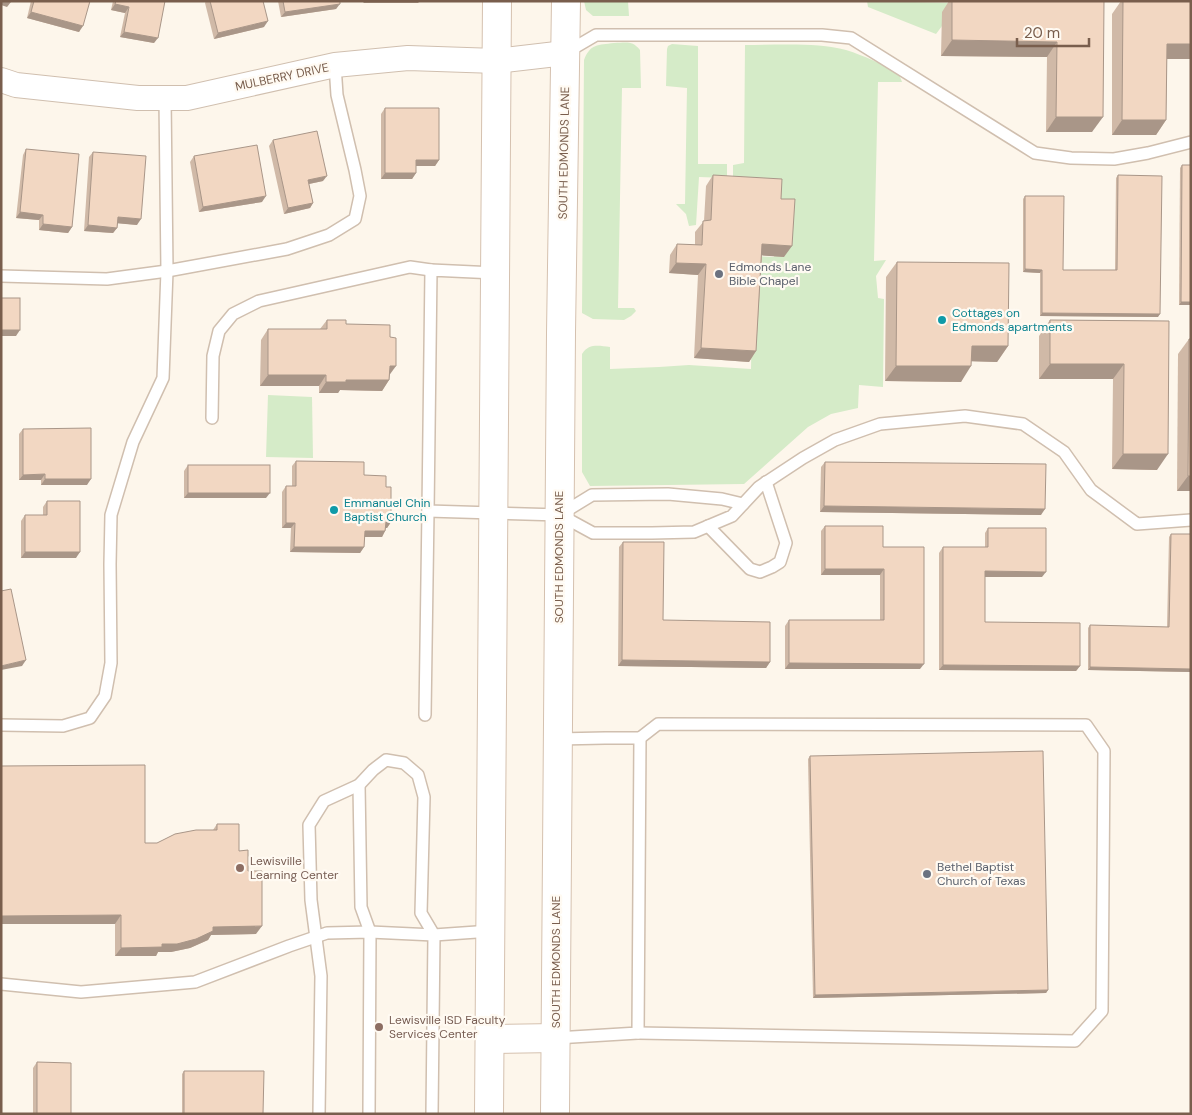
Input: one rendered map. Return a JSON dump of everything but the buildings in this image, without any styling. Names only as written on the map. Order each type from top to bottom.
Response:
[{"type":"main road","points":[[489,1114],[497,1]]},
{"type":"main road","name":"SOUTH EDMONDS LANE","points":[[555,1114],[566,1]]},
{"type":"main road","points":[[490,1039],[556,1038]]},
{"type":"street","name":"MULBERRY DRIVE","points":[[1,80],[16,85],[138,98],[187,98],[335,65],[408,58],[496,61],[565,53]]},
{"type":"lane","points":[[565,53],[596,35],[822,35],[851,38],[1035,153],[1071,158],[1114,159],[1191,142]]},
{"type":"lane","points":[[1,276],[107,279],[167,271],[287,249],[329,235],[355,219],[360,196],[337,95],[335,65]]},
{"type":"lane","points":[[1,725],[62,726],[90,718],[105,696],[111,663],[111,515],[133,442],[163,378],[167,271],[165,98]]},
{"type":"lane","points":[[212,418],[213,356],[219,331],[233,314],[259,301],[410,267],[431,270],[495,273]]},
{"type":"lane","points":[[425,715],[431,270]]},
{"type":"lane","points":[[428,511],[560,515],[592,534],[694,532],[732,516],[759,487],[803,458],[835,440],[880,424],[965,416],[1023,424],[1064,452],[1091,490],[1137,524],[1191,520]]},
{"type":"lane","points":[[708,526],[750,569],[760,572],[780,562],[786,543],[766,482]]},
{"type":"lane","points":[[560,515],[592,495],[668,494],[722,499],[743,504]]},
{"type":"lane","points":[[556,1038],[638,1033],[1075,1041],[1102,1011],[1104,751],[1086,725],[658,724],[640,738],[558,739]]},
{"type":"lane","points":[[638,1033],[640,738]]},
{"type":"lane","points":[[319,1114],[321,976],[310,900],[309,825],[324,802],[359,785],[386,760],[404,763],[418,776],[424,798],[421,913],[434,935],[432,1114]]},
{"type":"lane","points":[[359,785],[361,906],[370,932],[369,1114]]},
{"type":"lane","points":[[1,984],[81,992],[195,982],[327,933],[370,932],[434,935],[490,931]]},
{"type":"green space","points":[[584,1],[628,1],[629,16],[593,16],[586,10]]},
{"type":"green space","points":[[867,1],[962,3],[936,34],[868,7]]},
{"type":"green space","points":[[631,43],[640,50],[641,88],[622,88],[618,308],[634,308],[636,311],[624,320],[593,319],[582,313],[584,60],[589,51],[595,46]]},
{"type":"green space","points":[[672,44],[698,46],[698,164],[727,164],[727,178],[699,177],[696,225],[689,226],[686,214],[676,204],[685,204],[687,88],[666,86],[667,49]]},
{"type":"green space","points":[[796,44],[835,47],[867,58],[899,74],[902,82],[878,82],[874,261],[886,260],[876,276],[878,298],[884,299],[883,387],[859,385],[858,408],[831,414],[808,427],[744,484],[590,486],[582,472],[582,354],[585,350],[594,346],[610,347],[610,369],[689,365],[751,369],[753,256],[774,257],[768,212],[733,179],[733,165],[744,163],[745,45]]},
{"type":"green space","points":[[268,395],[312,397],[313,458],[266,457]]},
{"type":"place","name":"Edmonds Lane Bible Chapel","points":[[719,274]]},
{"type":"place","name":"Cottages on Edmonds apartments","points":[[942,320]]},
{"type":"place","name":"Emmanuel Chin Baptist Church","points":[[334,510]]},
{"type":"place","name":"Lewisville Learning Center","points":[[240,868]]},
{"type":"place","name":"Bethel Baptist Church of Texas","points":[[927,874]]},
{"type":"place","name":"Lewisville ISD Faculty Services Center","points":[[379,1027]]}]
